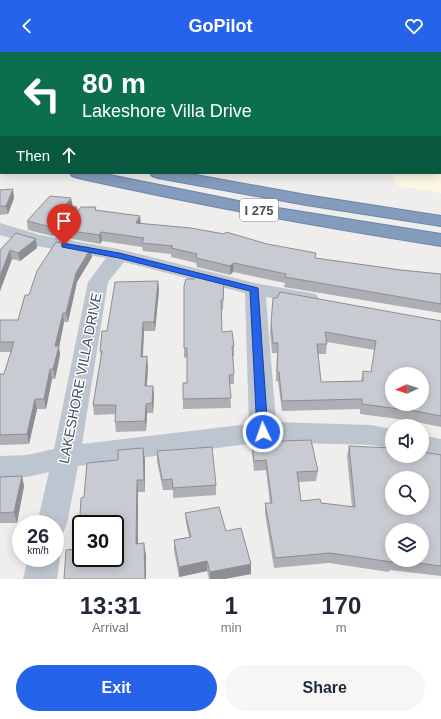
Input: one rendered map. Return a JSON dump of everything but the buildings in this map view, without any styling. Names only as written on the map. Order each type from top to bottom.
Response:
[{"type":"highway","name":"I 275","points":[[83,174],[201,200],[441,240]]},
{"type":"highway","name":"I 275","points":[[163,174],[298,199],[441,221]]},
{"type":"street","points":[[0,229],[37,240],[119,255],[255,289],[325,302]]},
{"type":"street","name":"LAKESHORE VILLA DRIVE","points":[[54,515],[98,282],[119,255]]},
{"type":"street","points":[[255,289],[263,432]]},
{"type":"street","points":[[0,467],[27,466],[66,456],[263,432],[371,435],[385,438]]},
{"type":"street","points":[[429,446],[441,449]]},
{"type":"street","points":[[40,579],[42,567]]},
{"type":"shaded area","points":[[392,174],[441,174],[441,193],[398,186]]},
{"type":"route","points":[[64,245],[119,255],[255,289],[263,432]]}]
